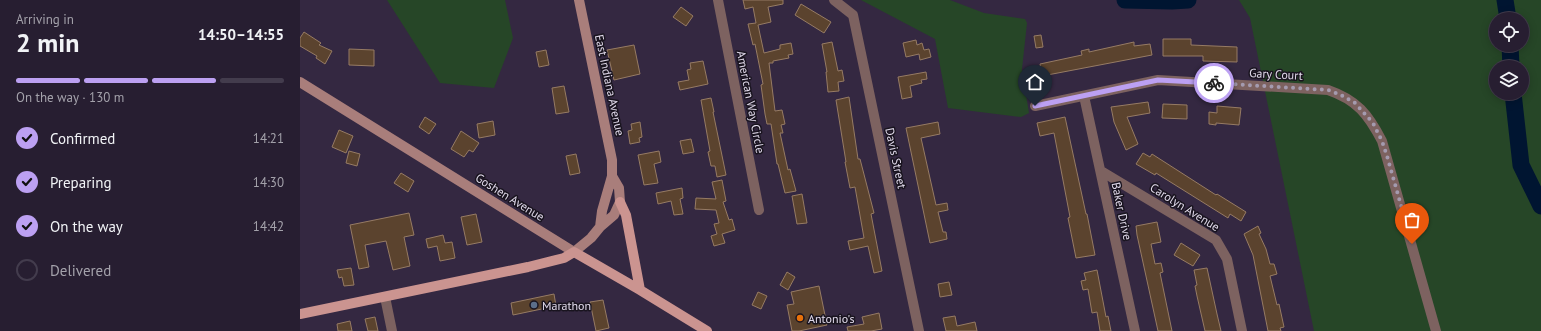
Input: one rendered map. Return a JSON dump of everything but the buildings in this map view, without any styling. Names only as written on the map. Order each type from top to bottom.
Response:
[{"type":"main road","points":[[620,202],[626,215],[640,290]]},
{"type":"main road","name":"Goshen Avenue","points":[[574,252],[707,331]]},
{"type":"main road","points":[[300,314],[549,262],[564,258],[574,252]]},
{"type":"street","name":"East Indiana Avenue","points":[[579,0],[612,160],[612,176],[602,211],[600,227]]},
{"type":"street","name":"American Way Circle","points":[[718,0],[759,210]]},
{"type":"street","name":"Davis Street","points":[[834,0],[853,16],[919,331]]},
{"type":"street","name":"Gary Court","points":[[1035,106],[1158,80],[1328,90],[1341,95],[1355,103],[1367,115],[1382,141],[1436,331]]},
{"type":"street","name":"Goshen Avenue","points":[[300,82],[574,252]]},
{"type":"street","name":"Baker Drive","points":[[1084,96],[1135,331]]},
{"type":"street","name":"Carolyn Avenue","points":[[1101,171],[1216,240],[1227,259],[1242,331]]},
{"type":"street","name":"East Indiana Avenue","points":[[612,176],[619,188],[620,202]]},
{"type":"street","points":[[574,252],[614,215],[620,202]]},
{"type":"street","points":[[385,296],[392,331]]},
{"type":"green space","points":[[387,0],[505,0],[513,38],[494,88],[440,83]]},
{"type":"green space","points":[[861,0],[950,0],[984,13],[1025,19],[1027,23],[1022,69],[1029,113],[1021,117],[948,108],[935,39]]},
{"type":"green space","points":[[1239,0],[1541,0],[1541,331],[1314,331],[1250,18]]},
{"type":"waterway","points":[[1125,0],[1188,0]]},
{"type":"waterway","points":[[1505,0],[1507,12]]},
{"type":"waterway","points":[[1510,52],[1511,60]]},
{"type":"waterway","points":[[1514,100],[1521,165],[1541,206]]},
{"type":"way so far","points":[[1214,83],[1328,90],[1355,103],[1373,123],[1382,141],[1412,244]]},
{"type":"place","name":"Marathon","points":[[534,305]]},
{"type":"place","name":"Antonio's","points":[[800,318]]},
{"type":"route","points":[[1035,106],[1158,80],[1214,83]]}]
